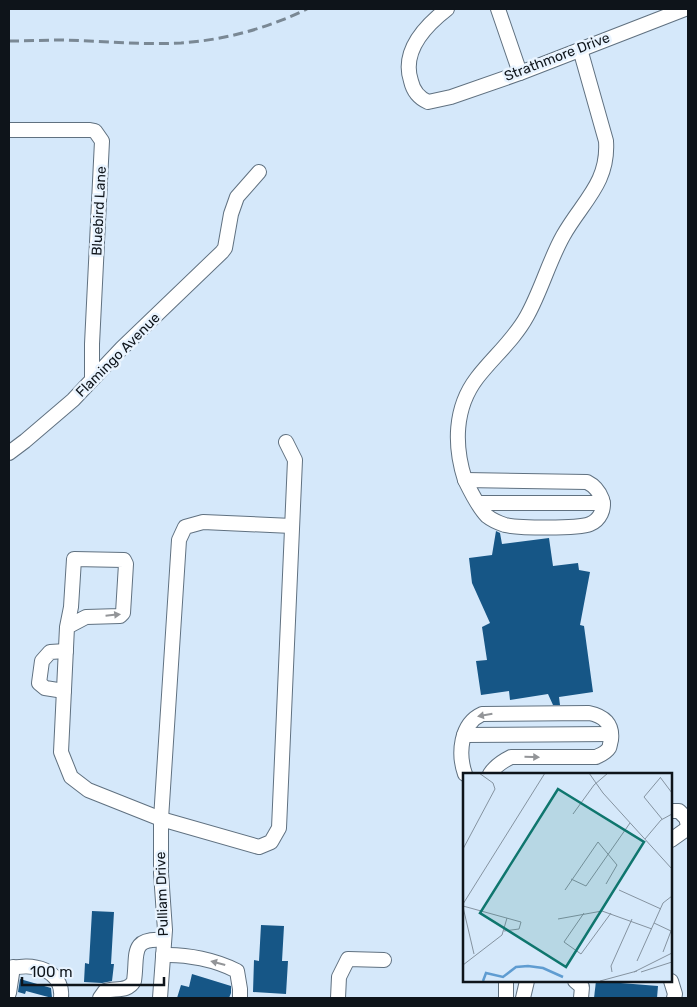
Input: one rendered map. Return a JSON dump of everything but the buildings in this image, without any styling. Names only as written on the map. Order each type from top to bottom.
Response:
[{"type":"street","name":"Strathmore Drive","points":[[447,9],[425,29],[413,47],[410,56],[408,66],[411,84],[415,92],[428,102],[451,97],[685,9]]},
{"type":"street","points":[[498,9],[520,72]]},
{"type":"street","points":[[466,480],[587,482],[594,485],[600,493],[603,503],[601,514],[590,524],[571,526],[505,525],[486,515],[478,503],[466,480],[459,462],[458,447],[458,419],[462,406],[477,378],[519,330],[528,315],[563,236],[593,192],[603,172],[607,154],[606,141],[580,49]]},
{"type":"street","name":"Bluebird Lane","points":[[9,130],[90,130],[95,132],[102,141],[92,379]]},
{"type":"street","name":"Flamingo Avenue","points":[[9,453],[62,410],[222,252],[225,248],[231,214],[237,196],[259,172]]},
{"type":"street","points":[[67,626],[86,617],[120,616],[123,613],[126,564],[124,560],[74,559],[71,607],[67,626],[61,752],[71,778],[88,790],[161,819],[259,846],[271,842],[279,828],[295,460],[286,442]]},
{"type":"street","points":[[478,503],[603,503]]},
{"type":"street","name":"Pulliam Drive","points":[[160,998],[164,940],[161,819],[179,540],[186,527],[203,522],[292,526]]},
{"type":"street","points":[[64,691],[45,688],[39,683],[42,660],[50,652],[66,651]]},
{"type":"street","points":[[465,773],[461,760],[461,747],[464,735],[476,717],[482,714],[579,712],[599,715],[610,727],[610,748],[605,753],[596,757],[511,757],[502,761],[490,773]]},
{"type":"street","points":[[464,735],[611,734]]},
{"type":"street","points":[[672,811],[678,811],[686,818],[688,827],[672,839]]},
{"type":"street","points":[[100,998],[106,991],[122,989],[132,985],[137,952],[143,942],[151,939],[164,940]]},
{"type":"street","points":[[163,955],[176,955],[220,962],[237,970],[240,998]]},
{"type":"street","points":[[338,998],[339,977],[348,959],[384,960]]},
{"type":"street","points":[[9,993],[11,968],[30,966],[54,975],[59,982],[62,992],[61,998]]},
{"type":"street","points":[[506,982],[506,998]]},
{"type":"street","points":[[523,998],[527,982]]},
{"type":"street","points":[[576,982],[582,987],[582,998]]},
{"type":"street","points":[[671,982],[675,994],[674,998]]},
{"type":"railway","points":[[9,41],[63,40],[152,44],[181,43],[214,39],[246,32],[277,22],[307,9]]}]
